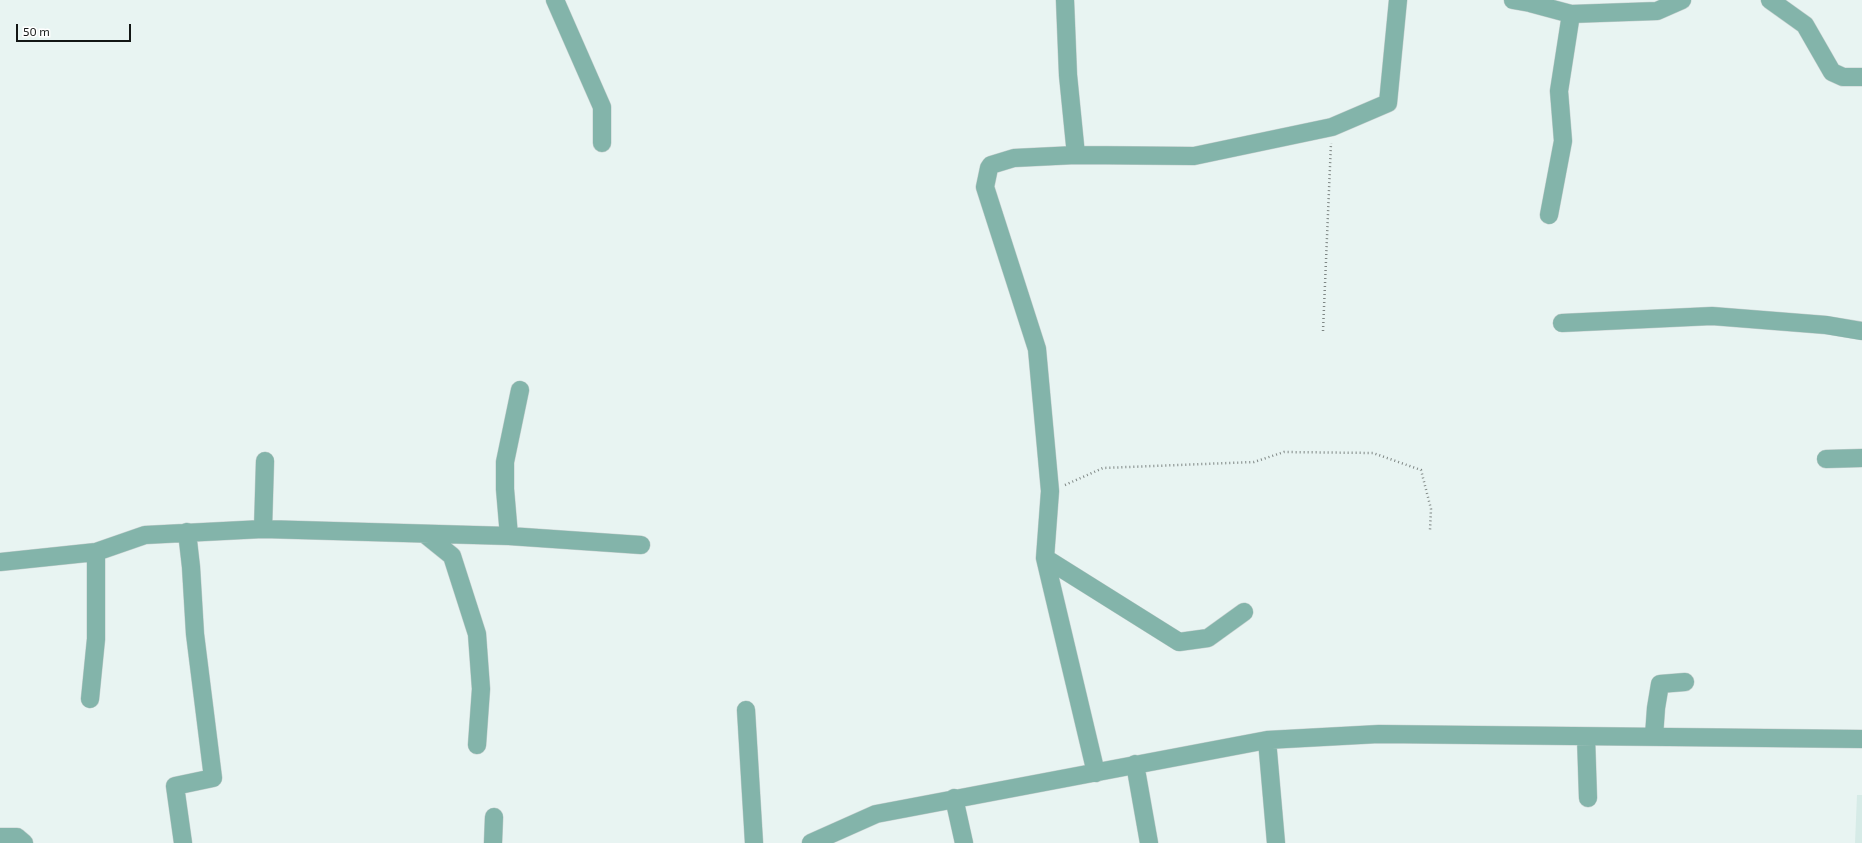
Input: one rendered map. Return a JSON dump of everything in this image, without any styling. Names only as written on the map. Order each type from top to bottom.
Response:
[{"type":"street","points":[[555,0],[602,107],[602,143]]},
{"type":"street","points":[[1065,0],[1068,74],[1076,155]]},
{"type":"street","points":[[1096,773],[1045,558],[1050,492],[1037,349],[985,187],[989,168],[991,165],[1014,158],[1076,155],[1194,156],[1332,127],[1388,103],[1398,0]]},
{"type":"street","points":[[1513,0],[1571,14],[1657,11],[1682,0]]},
{"type":"street","points":[[1770,0],[1805,25],[1832,72],[1843,77],[1862,77]]},
{"type":"street","points":[[1549,215],[1563,141],[1559,91],[1571,14]]},
{"type":"street","points":[[1562,323],[1712,316],[1826,326],[1862,331]]},
{"type":"street","points":[[509,536],[505,489],[505,462],[520,390]]},
{"type":"street","points":[[1826,459],[1862,458]]},
{"type":"street","points":[[263,529],[265,461]]},
{"type":"street","points":[[0,562],[96,552],[144,535],[263,529],[426,535],[509,536],[641,545]]},
{"type":"street","points":[[183,843],[175,786],[213,778],[195,634],[191,567],[187,532]]},
{"type":"street","points":[[426,535],[452,556],[477,634],[481,690],[477,745]]},
{"type":"street","points":[[90,699],[96,639],[96,552]]},
{"type":"street","points":[[1045,558],[1179,642],[1208,638],[1244,612]]},
{"type":"street","points":[[1654,736],[1656,708],[1660,684],[1685,682]]},
{"type":"street","points":[[746,710],[754,843]]},
{"type":"street","points":[[811,843],[876,814],[954,798],[1096,773],[1135,764],[1267,740],[1379,734],[1862,739]]},
{"type":"street","points":[[1586,737],[1588,798]]},
{"type":"street","points":[[1267,740],[1276,843]]},
{"type":"street","points":[[1135,764],[1149,843]]},
{"type":"street","points":[[954,798],[964,843]]},
{"type":"street","points":[[493,843],[494,817]]},
{"type":"street","points":[[0,837],[18,837],[24,843]]},
{"type":"path","points":[[1323,331],[1332,127]]},
{"type":"path","points":[[1050,492],[1103,468],[1254,462],[1284,452],[1373,453],[1421,470],[1431,509],[1430,530]]},
{"type":"shaded area","points":[[1857,795],[1862,795],[1862,843],[1855,843]]}]
